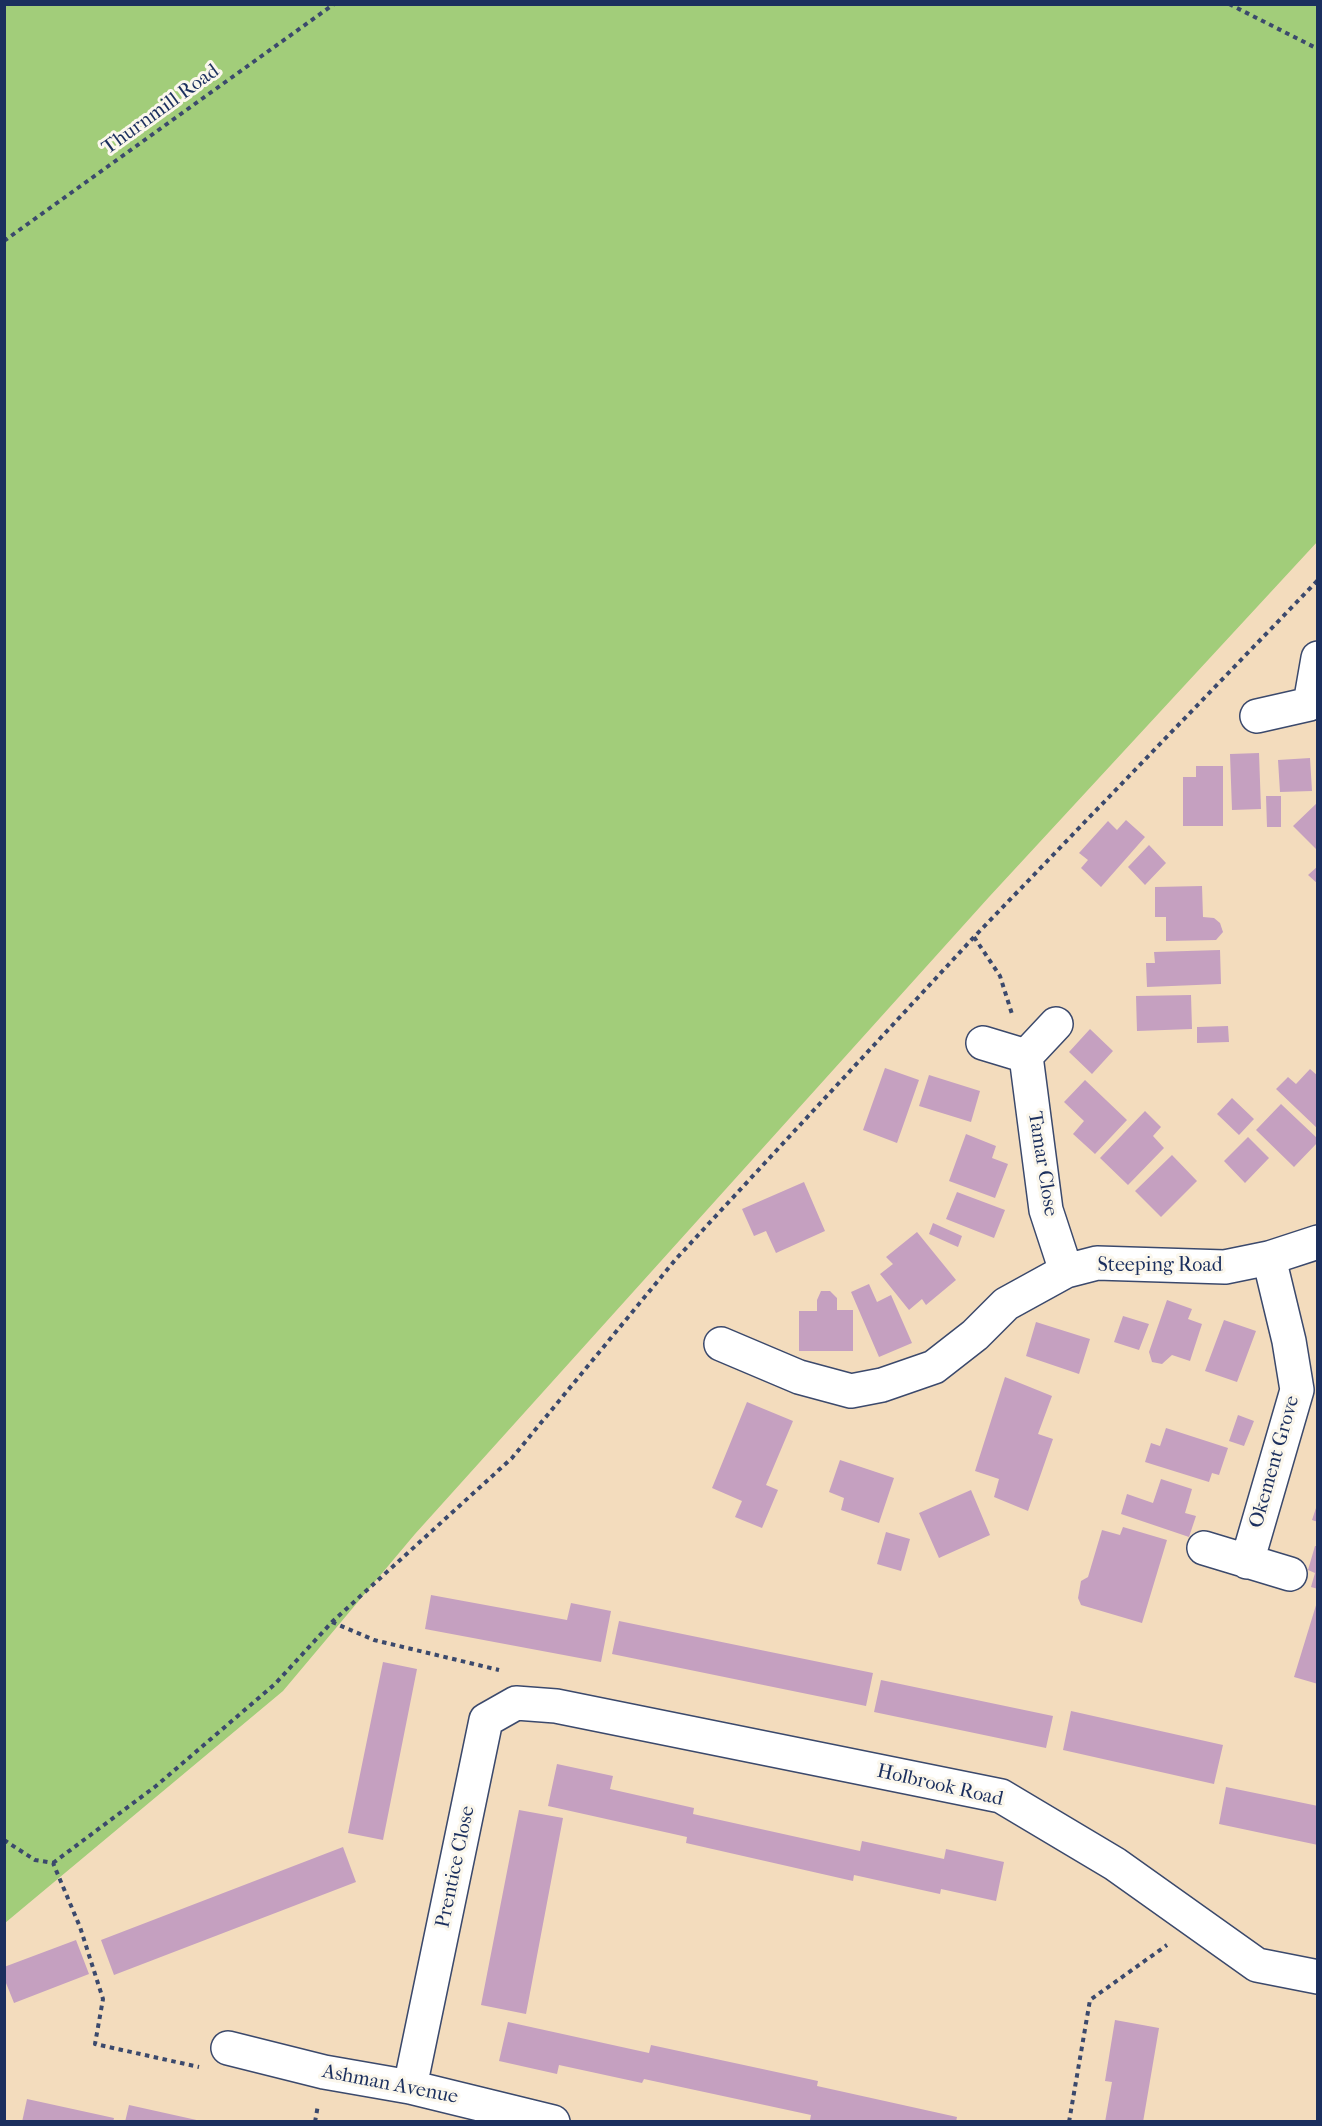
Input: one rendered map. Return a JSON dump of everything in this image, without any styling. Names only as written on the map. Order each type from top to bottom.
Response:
[{"type":"street","points":[[1257,716],[1313,707],[1317,658]]},
{"type":"street","points":[[983,1043],[1026,1056],[1056,1024]]},
{"type":"street","name":"Tamar Close","points":[[1026,1056],[1046,1210],[1066,1271]]},
{"type":"street","name":"Steeping Road","points":[[721,1344],[799,1377],[851,1391],[882,1385],[934,1367],[975,1335],[1006,1304],[1066,1271],[1097,1263],[1226,1267],[1269,1258],[1317,1242]]},
{"type":"street","name":"Okement Grove","points":[[1247,1562],[1297,1390],[1289,1341],[1269,1258]]},
{"type":"street","points":[[1204,1548],[1290,1574]]},
{"type":"street","name":"Holbrook Road","points":[[516,1703],[556,1706],[1001,1796],[1115,1864],[1257,1965],[1317,1977]]},
{"type":"street","name":"Prentice Close","points":[[410,2086],[486,1720],[516,1703]]},
{"type":"street","name":"Ashman Avenue","points":[[228,2048],[324,2072],[410,2086],[553,2121]]},
{"type":"path","name":"Thurnmill Road","points":[[4,241],[334,4]]},
{"type":"path","points":[[1229,4],[1317,49]]},
{"type":"path","points":[[4,1840],[35,1860],[53,1863],[156,1786],[266,1692],[333,1622],[512,1458],[676,1259],[974,938],[1317,580]]},
{"type":"path","points":[[974,938],[1000,976],[1026,1056]]},
{"type":"path","points":[[333,1622],[374,1640],[507,1672],[516,1703]]},
{"type":"path","points":[[53,1863],[80,1927],[103,1999],[95,2044],[219,2072],[228,2048]]},
{"type":"path","points":[[1069,2121],[1090,2000],[1179,1937],[1216,1935]]},
{"type":"green space","points":[[5,4],[1317,5],[1318,541],[989,897],[415,1534],[283,1691],[5,1923]]},
{"type":"building","points":[[1259,753],[1261,809],[1232,810],[1230,754]]},
{"type":"building","points":[[1310,758],[1312,791],[1280,792],[1278,760]]},
{"type":"building","points":[[1196,766],[1223,766],[1223,826],[1183,826],[1183,777],[1196,777]]},
{"type":"building","points":[[1266,796],[1281,796],[1281,827],[1267,827]]},
{"type":"building","points":[[1318,802],[1318,851],[1293,826]]},
{"type":"building","points":[[1126,820],[1145,837],[1101,887],[1081,868],[1088,860],[1079,853],[1108,821],[1117,830]]},
{"type":"building","points":[[1149,845],[1166,863],[1145,885],[1128,867]]},
{"type":"building","points":[[1318,866],[1318,884],[1308,875]]},
{"type":"building","points":[[1202,886],[1203,917],[1214,918],[1220,923],[1223,932],[1216,940],[1166,941],[1166,917],[1155,917],[1155,887]]},
{"type":"building","points":[[1220,950],[1221,984],[1147,987],[1146,963],[1155,963],[1154,952]]},
{"type":"building","points":[[1191,995],[1192,1029],[1137,1031],[1136,996]]},
{"type":"building","points":[[1228,1026],[1229,1042],[1197,1043],[1197,1027]]},
{"type":"building","points":[[1090,1029],[1113,1051],[1092,1074],[1069,1052]]},
{"type":"building","points":[[885,1068],[919,1080],[897,1143],[863,1130]]},
{"type":"building","points":[[1310,1069],[1318,1076],[1318,1129],[1276,1089],[1288,1077],[1296,1084]]},
{"type":"building","points":[[929,1075],[980,1091],[971,1122],[919,1106]]},
{"type":"building","points":[[1085,1080],[1127,1120],[1095,1154],[1073,1134],[1084,1121],[1064,1102]]},
{"type":"building","points":[[1232,1098],[1254,1119],[1239,1135],[1217,1114]]},
{"type":"building","points":[[1281,1104],[1318,1139],[1318,1142],[1294,1167],[1256,1130]]},
{"type":"building","points":[[1145,1111],[1161,1127],[1153,1136],[1164,1148],[1128,1185],[1100,1158]]},
{"type":"building","points":[[966,1134],[996,1146],[992,1158],[1008,1164],[995,1198],[949,1181]]},
{"type":"building","points":[[1248,1137],[1269,1158],[1245,1183],[1224,1161]]},
{"type":"building","points":[[1172,1155],[1197,1181],[1161,1217],[1135,1191]]},
{"type":"building","points":[[804,1182],[825,1231],[776,1253],[766,1231],[754,1236],[742,1209]]},
{"type":"building","points":[[957,1192],[1005,1210],[994,1238],[946,1219]]},
{"type":"building","points":[[933,1223],[962,1236],[958,1247],[929,1234]]},
{"type":"building","points":[[917,1232],[956,1280],[926,1305],[922,1299],[909,1310],[880,1274],[893,1264],[886,1257]]},
{"type":"building","points":[[869,1284],[877,1302],[891,1295],[912,1343],[879,1357],[851,1292]]},
{"type":"building","points":[[821,1291],[830,1291],[837,1298],[837,1310],[853,1310],[853,1351],[799,1351],[799,1311],[817,1311],[817,1300]]},
{"type":"building","points":[[1167,1300],[1192,1309],[1188,1319],[1202,1324],[1190,1361],[1172,1355],[1162,1364],[1152,1362],[1149,1352]]},
{"type":"building","points":[[1123,1316],[1149,1324],[1139,1350],[1114,1342]]},
{"type":"building","points":[[1224,1320],[1256,1331],[1237,1382],[1205,1371]]},
{"type":"building","points":[[1036,1322],[1090,1339],[1079,1374],[1026,1356]]},
{"type":"building","points":[[1005,1377],[1052,1396],[1038,1434],[1053,1439],[1028,1511],[994,1497],[999,1479],[975,1471]]},
{"type":"building","points":[[747,1402],[793,1421],[766,1485],[778,1490],[762,1528],[735,1517],[742,1501],[712,1488]]},
{"type":"building","points":[[1238,1415],[1254,1421],[1244,1446],[1229,1441]]},
{"type":"building","points":[[1166,1428],[1228,1448],[1219,1475],[1212,1473],[1209,1482],[1145,1462],[1151,1443],[1160,1446]]},
{"type":"building","points":[[840,1460],[894,1478],[879,1523],[841,1510],[844,1498],[829,1492]]},
{"type":"building","points":[[1161,1479],[1192,1489],[1185,1513],[1196,1516],[1189,1537],[1121,1514],[1127,1494],[1153,1503]]},
{"type":"building","points":[[971,1490],[990,1535],[939,1558],[919,1513]]},
{"type":"building","points":[[1318,1505],[1318,1522],[1312,1520]]},
{"type":"building","points":[[1123,1527],[1167,1540],[1142,1623],[1081,1605],[1078,1598],[1081,1581],[1088,1577],[1102,1530],[1120,1535]]},
{"type":"building","points":[[886,1532],[910,1539],[901,1571],[877,1564]]},
{"type":"building","points":[[1315,1546],[1318,1546],[1318,1589],[1311,1587],[1315,1573],[1308,1570]]},
{"type":"building","points":[[431,1595],[567,1620],[571,1603],[611,1611],[601,1662],[425,1629]]},
{"type":"building","points":[[1318,1602],[1318,1684],[1294,1677]]},
{"type":"building","points":[[619,1621],[873,1673],[866,1706],[612,1654]]},
{"type":"building","points":[[383,1662],[417,1669],[383,1840],[348,1833]]},
{"type":"building","points":[[881,1680],[1053,1716],[1046,1748],[874,1712]]},
{"type":"building","points":[[1071,1711],[1223,1745],[1214,1784],[1063,1750]]},
{"type":"building","points":[[557,1764],[613,1776],[610,1789],[694,1808],[693,1814],[860,1851],[862,1841],[944,1859],[946,1849],[1004,1862],[996,1901],[941,1889],[940,1894],[854,1875],[853,1881],[686,1843],[687,1837],[548,1806]]},
{"type":"building","points":[[1226,1787],[1318,1806],[1318,1845],[1219,1824]]},
{"type":"building","points":[[519,1810],[563,1818],[526,2014],[481,2005]]},
{"type":"building","points":[[343,1847],[356,1882],[114,1975],[101,1940]]},
{"type":"building","points":[[76,1940],[89,1974],[14,2003],[4,1978],[4,1967]]},
{"type":"building","points":[[1115,2020],[1159,2028],[1143,2122],[1105,2122],[1112,2082],[1105,2081]]},
{"type":"building","points":[[508,2022],[649,2053],[651,2045],[818,2081],[817,2086],[957,2117],[956,2122],[814,2122],[810,2120],[811,2115],[644,2079],[642,2083],[559,2065],[557,2074],[499,2061]]},
{"type":"building","points":[[27,2099],[114,2118],[113,2122],[22,2122]]},
{"type":"building","points":[[129,2105],[201,2121],[201,2122],[125,2122]]}]
